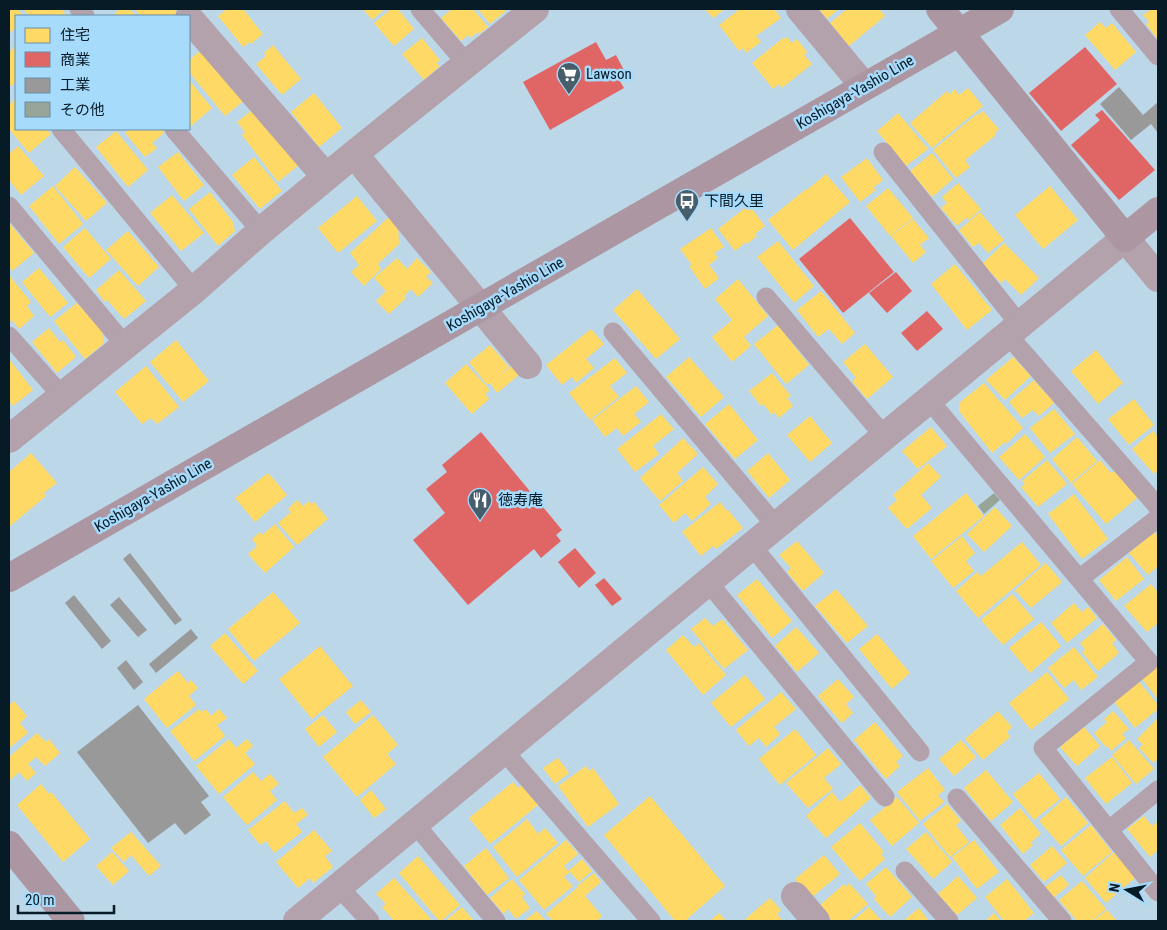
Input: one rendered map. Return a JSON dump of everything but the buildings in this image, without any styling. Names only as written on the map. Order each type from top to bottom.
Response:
[{"type":"main road","points":[[940,9],[1125,238],[1158,211]]},
{"type":"main road","name":"Koshigaya-Yashio Line","points":[[9,578],[1000,9]]},
{"type":"main road","points":[[9,845],[71,921]]},
{"type":"street","points":[[9,439],[194,290],[261,231],[354,154],[535,9]]},
{"type":"street","points":[[800,9],[864,86]]},
{"type":"street","points":[[190,19],[326,177]]},
{"type":"street","points":[[354,154],[528,365]]},
{"type":"street","points":[[297,921],[1125,238],[1158,278]]},
{"type":"street","points":[[794,896],[816,921]]},
{"type":"lane","points":[[420,9],[467,64]]},
{"type":"lane","points":[[1119,9],[1158,56]]},
{"type":"lane","points":[[62,130],[194,290]]},
{"type":"lane","points":[[175,130],[261,231]]},
{"type":"lane","points":[[884,152],[1014,330],[1158,507]]},
{"type":"lane","points":[[9,206],[125,345]]},
{"type":"lane","points":[[766,297],[885,437]]},
{"type":"lane","points":[[613,332],[776,526]]},
{"type":"lane","points":[[9,336],[62,396]]},
{"type":"lane","points":[[929,400],[1149,662],[1044,748],[1158,892]]},
{"type":"lane","points":[[1079,579],[1158,518]]},
{"type":"lane","points":[[752,546],[920,752]]},
{"type":"lane","points":[[708,582],[885,796]]},
{"type":"lane","points":[[504,751],[651,921]]},
{"type":"lane","points":[[1109,830],[1158,790]]},
{"type":"lane","points":[[957,798],[1062,921]]},
{"type":"lane","points":[[416,824],[496,921]]},
{"type":"lane","points":[[905,871],[949,921]]},
{"type":"lane","points":[[339,887],[370,921]]},
{"type":"place","name":"Lawson","points":[[569,95]]},
{"type":"place","name":"下間久里","points":[[687,222]]},
{"type":"place","name":"徳寿庵","points":[[480,521]]}]
